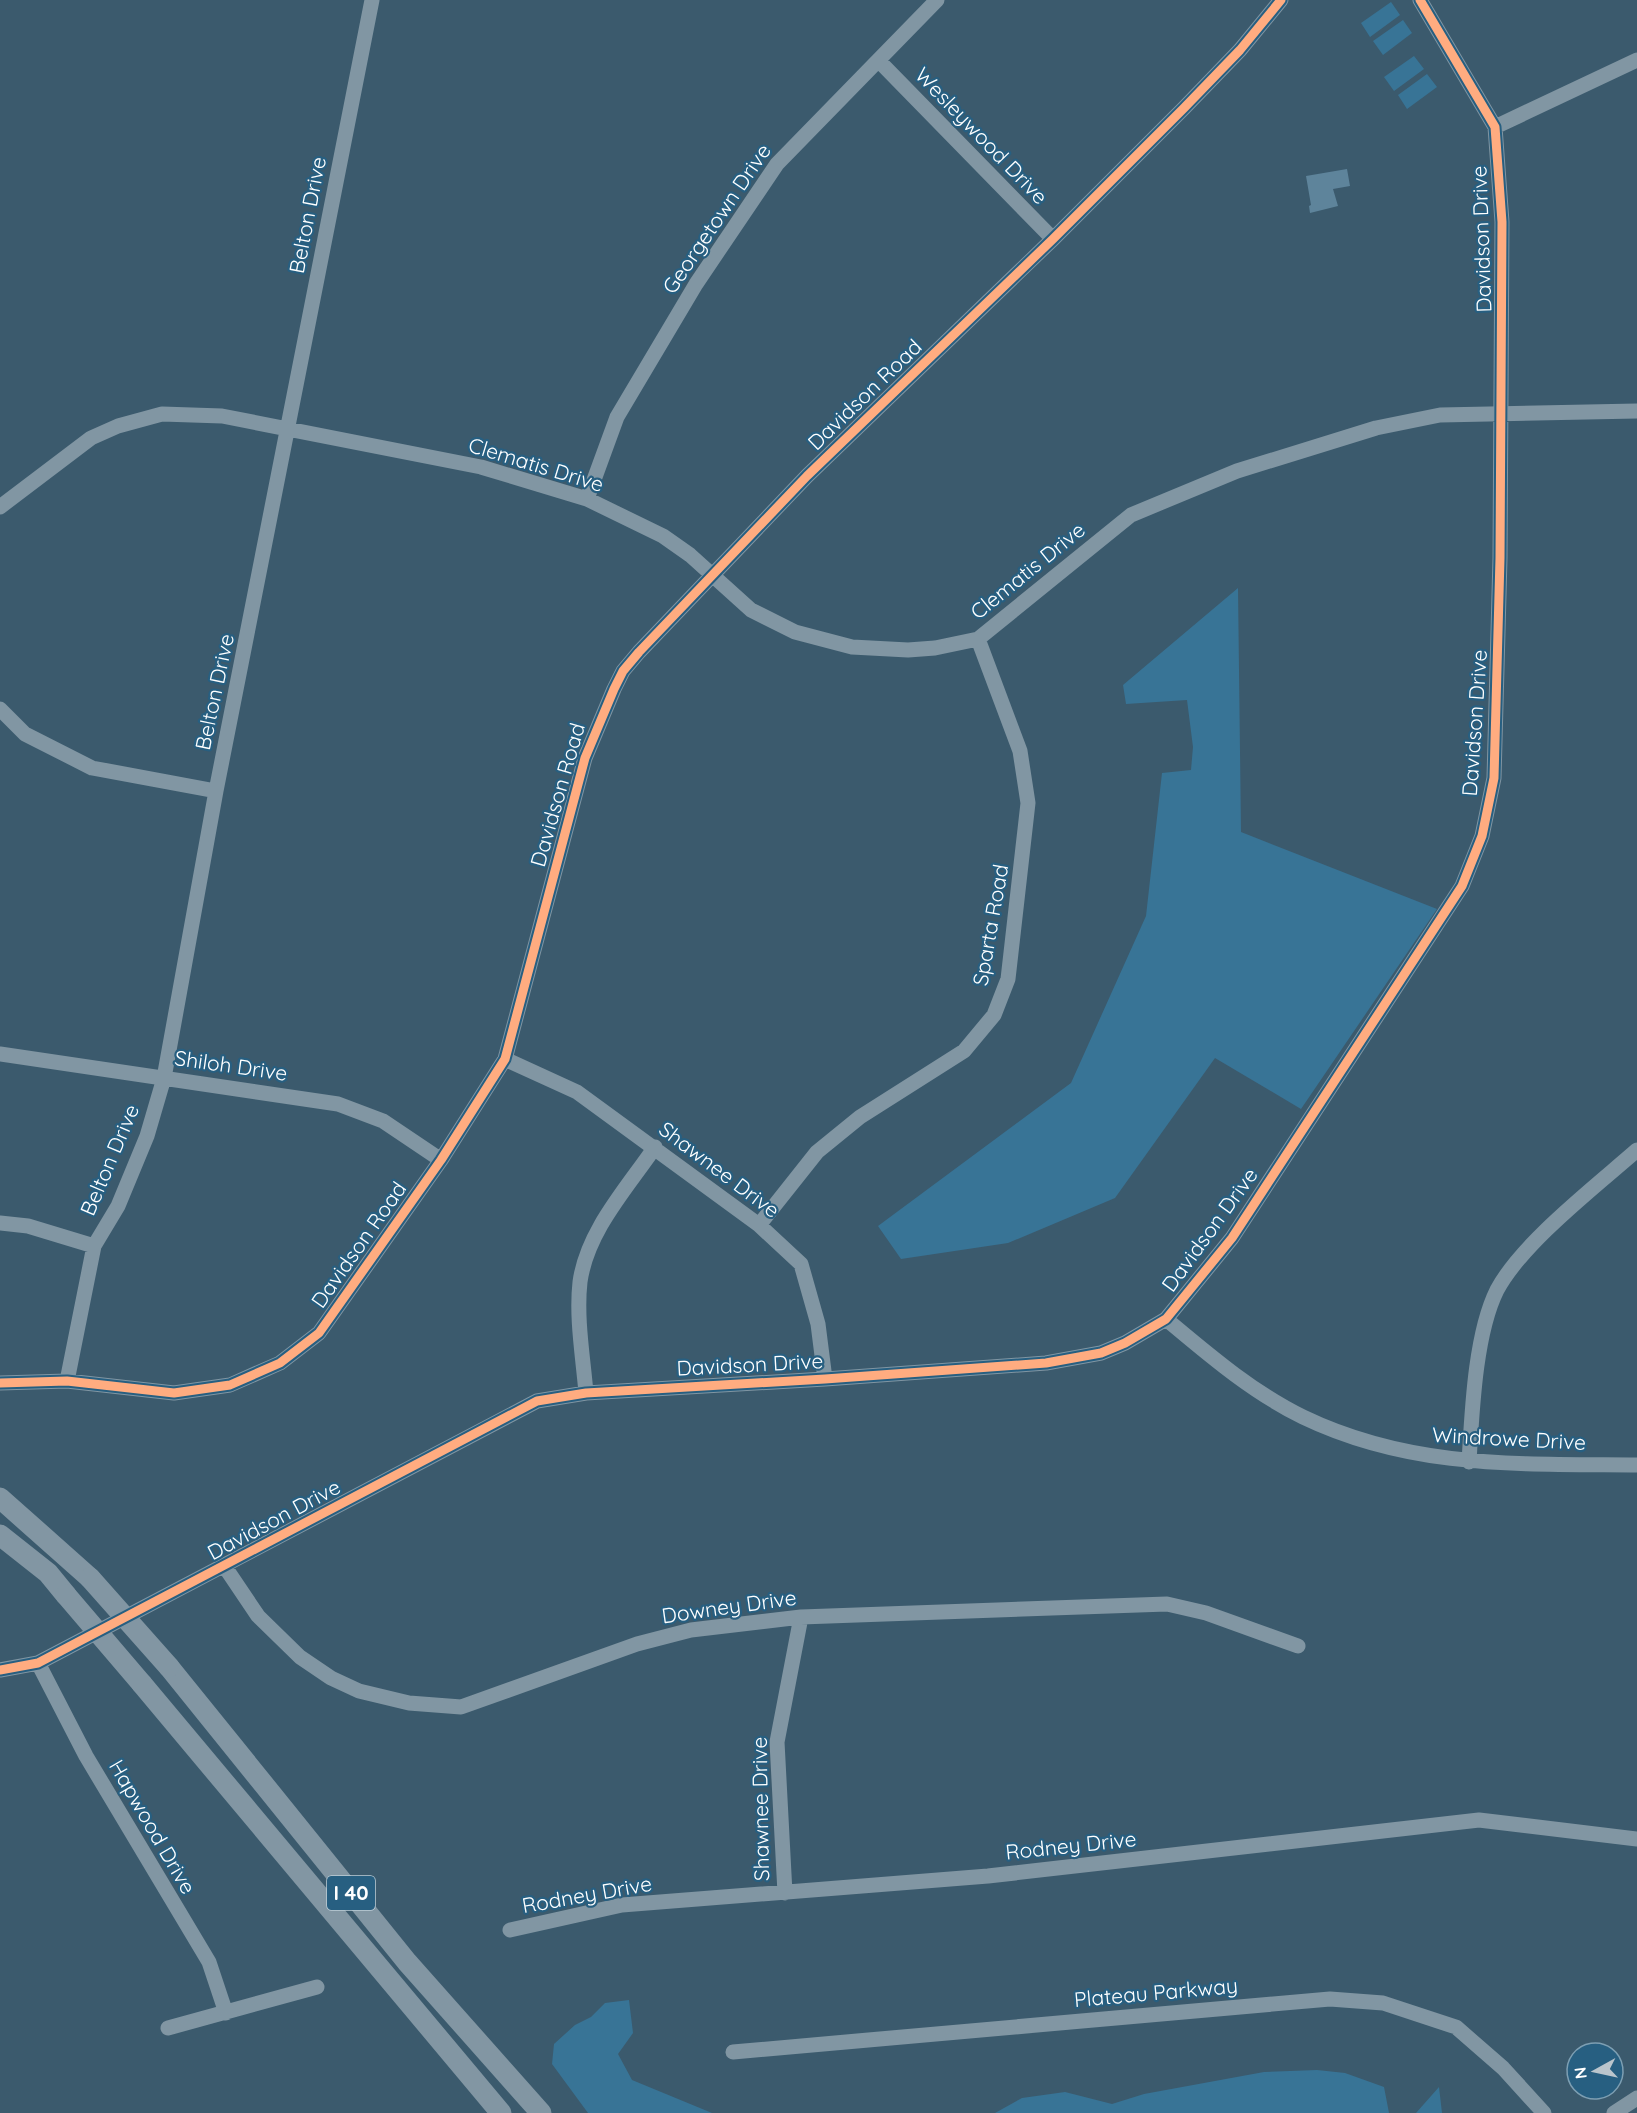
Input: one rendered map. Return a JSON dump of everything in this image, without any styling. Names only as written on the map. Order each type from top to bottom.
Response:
[{"type":"highway","name":"I 40","points":[[0,1498],[90,1578],[169,1667],[407,1962],[541,2113]]},
{"type":"highway","name":"I 40","points":[[0,1535],[48,1573],[501,2113]]},
{"type":"street","name":"Belton Drive","points":[[67,1381],[94,1246],[118,1206],[135,1166],[164,1078],[216,791],[372,0]]},
{"type":"street","name":"Georgetown Drive","points":[[587,499],[617,417],[696,284],[777,164],[937,0]]},
{"type":"street","name":"Davidson Road","points":[[0,1383],[67,1381],[174,1393],[230,1385],[280,1363],[319,1333],[441,1160],[505,1059],[572,802],[599,719],[623,670],[807,476],[1053,239],[1232,58],[1281,0]]},
{"type":"street","name":"Davidson Drive","points":[[0,1670],[38,1663],[225,1567],[537,1401],[586,1393],[825,1379],[1057,1361],[1101,1353],[1125,1343],[1166,1319],[1232,1238],[1462,886],[1482,836],[1494,778],[1502,414],[1502,222],[1495,127],[1420,0]]},
{"type":"street","points":[[1495,127],[1637,60]]},
{"type":"street","name":"Wesleywood Drive","points":[[879,61],[1053,239]]},
{"type":"street","name":"Clematis Drive","points":[[0,507],[91,438],[149,416],[185,412],[287,427],[481,467],[587,499],[663,536],[690,555],[751,610],[795,632],[830,643],[858,648],[908,650],[934,648],[978,639],[1131,515],[1237,471],[1376,428],[1440,415],[1637,411]]},
{"type":"street","name":"Sparta Road","points":[[759,1225],[816,1152],[860,1116],[964,1051],[994,1014],[1008,979],[1028,804],[1020,751],[978,639]]},
{"type":"street","points":[[0,709],[25,734],[92,768],[216,791]]},
{"type":"street","name":"Shiloh Drive","points":[[0,1054],[338,1104],[383,1121],[441,1160]]},
{"type":"street","name":"Shawnee Drive","points":[[505,1059],[577,1092],[759,1225],[801,1264],[818,1324],[825,1379]]},
{"type":"street","points":[[586,1393],[580,1283],[589,1250],[603,1223],[655,1147]]},
{"type":"street","points":[[1469,1462],[1473,1403],[1480,1351],[1490,1307],[1498,1288],[1529,1247],[1637,1150]]},
{"type":"street","points":[[0,1223],[28,1226],[94,1246]]},
{"type":"street","name":"Windrowe Drive","points":[[1166,1319],[1230,1372],[1301,1416],[1366,1442],[1410,1454],[1469,1462],[1637,1465]]},
{"type":"street","name":"Downey Drive","points":[[225,1567],[258,1616],[300,1657],[331,1678],[359,1691],[409,1703],[461,1707],[637,1644],[691,1630],[801,1617],[1167,1604],[1206,1613],[1298,1646]]},
{"type":"street","name":"Shawnee Drive","points":[[784,1893],[777,1742],[801,1617]]},
{"type":"street","name":"Hapwood Drive","points":[[38,1663],[86,1756],[209,1962],[226,2013]]},
{"type":"street","name":"Rodney Drive","points":[[510,1930],[622,1905],[988,1876],[1479,1820],[1637,1839]]},
{"type":"street","points":[[168,2028],[317,1987]]},
{"type":"street","name":"Plateau Parkway","points":[[733,2052],[1330,1999],[1362,2001],[1383,2003],[1456,2027],[1503,2068],[1544,2113]]},
{"type":"street","points":[[1614,2113],[1637,2098]]},
{"type":"shaded area","points":[[1391,2],[1400,15],[1370,37],[1361,23]]},
{"type":"shaded area","points":[[1403,20],[1412,33],[1383,55],[1373,41]]},
{"type":"shaded area","points":[[1414,56],[1424,69],[1394,91],[1384,77]]},
{"type":"shaded area","points":[[1427,74],[1437,87],[1407,109],[1398,95]]},
{"type":"shaded area","points":[[1347,169],[1350,186],[1333,189],[1338,206],[1310,213],[1309,206],[1311,205],[1306,176]]},
{"type":"shaded area","points":[[1238,588],[1241,832],[1437,909],[1301,1109],[1215,1058],[1115,1198],[1008,1243],[901,1259],[878,1226],[1071,1083],[1146,916],[1162,773],[1191,770],[1193,747],[1187,700],[1126,704],[1123,685]]},
{"type":"shaded area","points":[[629,2000],[633,2033],[618,2054],[632,2080],[712,2113],[588,2113],[552,2064],[554,2044],[575,2025],[591,2017],[605,2003]]},
{"type":"shaded area","points":[[1317,2070],[1345,2073],[1384,2087],[1389,2113],[995,2113],[1022,2098],[1065,2092],[1112,2104],[1144,2094],[1264,2072]]},
{"type":"shaded area","points":[[1439,2087],[1442,2113],[1416,2113]]},
{"type":"cycle path","points":[[0,1383],[67,1381],[174,1393],[230,1385],[280,1363],[319,1333],[441,1160],[505,1059],[585,758],[623,671],[807,476],[1053,239],[1184,108],[1240,50],[1281,0]]},
{"type":"cycle path","points":[[0,1670],[38,1663],[537,1401],[586,1393],[1046,1363],[1101,1353],[1125,1343],[1166,1319],[1232,1238],[1462,886],[1482,836],[1494,778],[1500,558],[1502,222],[1495,127],[1420,0]]}]
